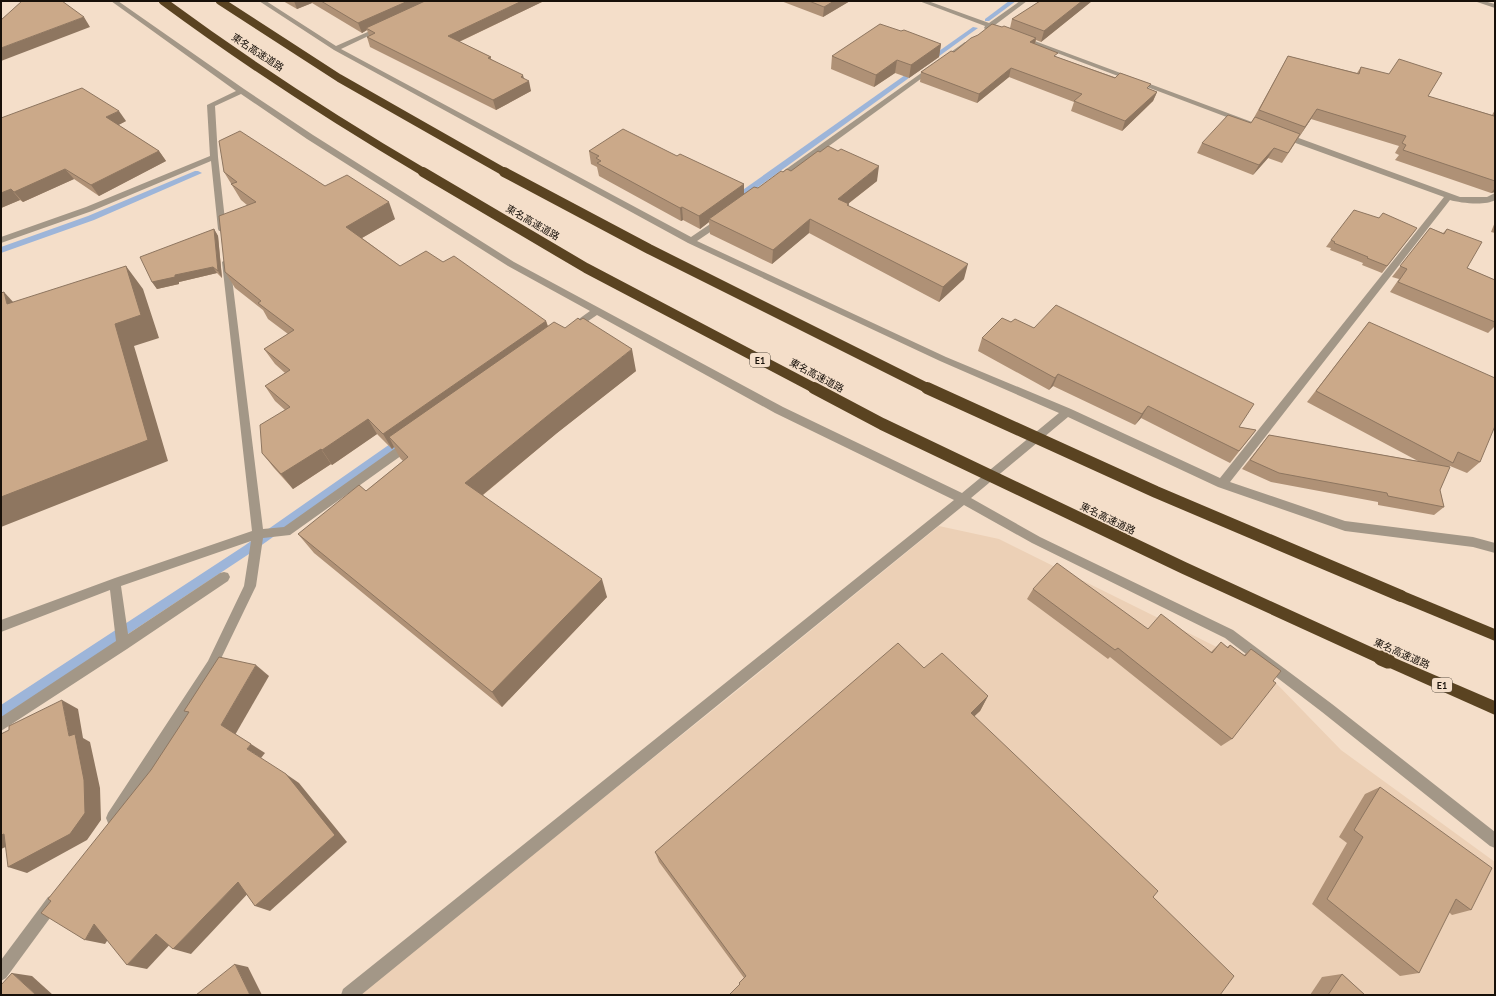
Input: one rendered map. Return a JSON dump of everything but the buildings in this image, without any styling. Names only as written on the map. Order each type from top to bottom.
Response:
[{"type":"highway","name":"東名高速道路","points":[[162,1],[216,40],[369,140],[586,268],[882,424],[1184,568],[1495,708]]},
{"type":"highway","points":[[220,1],[254,24],[409,119],[620,235],[912,382],[1203,513],[1495,635]]},
{"type":"street","points":[[114,1],[310,137],[511,264],[778,410],[963,499],[1036,540],[1229,634],[1327,708],[1495,842]]},
{"type":"street","points":[[262,1],[336,49],[691,241],[944,360],[1067,412],[1222,484],[1345,526],[1473,542],[1495,548]]},
{"type":"street","points":[[922,1],[1448,197],[1459,200],[1475,201],[1489,200],[1495,196]]},
{"type":"street","points":[[774,182],[975,38],[1024,1]]},
{"type":"street","points":[[1477,1],[1495,6]]},
{"type":"street","points":[[336,49],[386,26]]},
{"type":"street","points":[[223,235],[214,157],[212,105],[242,91]]},
{"type":"street","points":[[1,240],[89,209],[214,157]]},
{"type":"street","points":[[1222,484],[1448,197]]},
{"type":"street","points":[[691,241],[730,214]]},
{"type":"street","points":[[108,826],[212,665],[250,586],[258,534],[225,251]]},
{"type":"street","points":[[564,334],[596,311]]},
{"type":"street","points":[[350,995],[963,499],[1067,412]]},
{"type":"street","points":[[1,626],[115,583],[258,534],[286,532],[416,440]]},
{"type":"street","points":[[1,725],[224,577]]},
{"type":"street","points":[[115,583],[123,645]]},
{"type":"street","points":[[1,973],[61,890]]},
{"type":"shaded area","points":[[939,526],[999,539],[1243,660],[1272,679],[1341,750],[1495,862],[1495,995],[358,995],[728,698]]},
{"type":"waterway","points":[[987,20],[1013,1]]},
{"type":"waterway","points":[[733,201],[975,28]]},
{"type":"waterway","points":[[1,250],[91,218],[198,173]]},
{"type":"waterway","points":[[1,712],[248,549],[403,439]]}]
